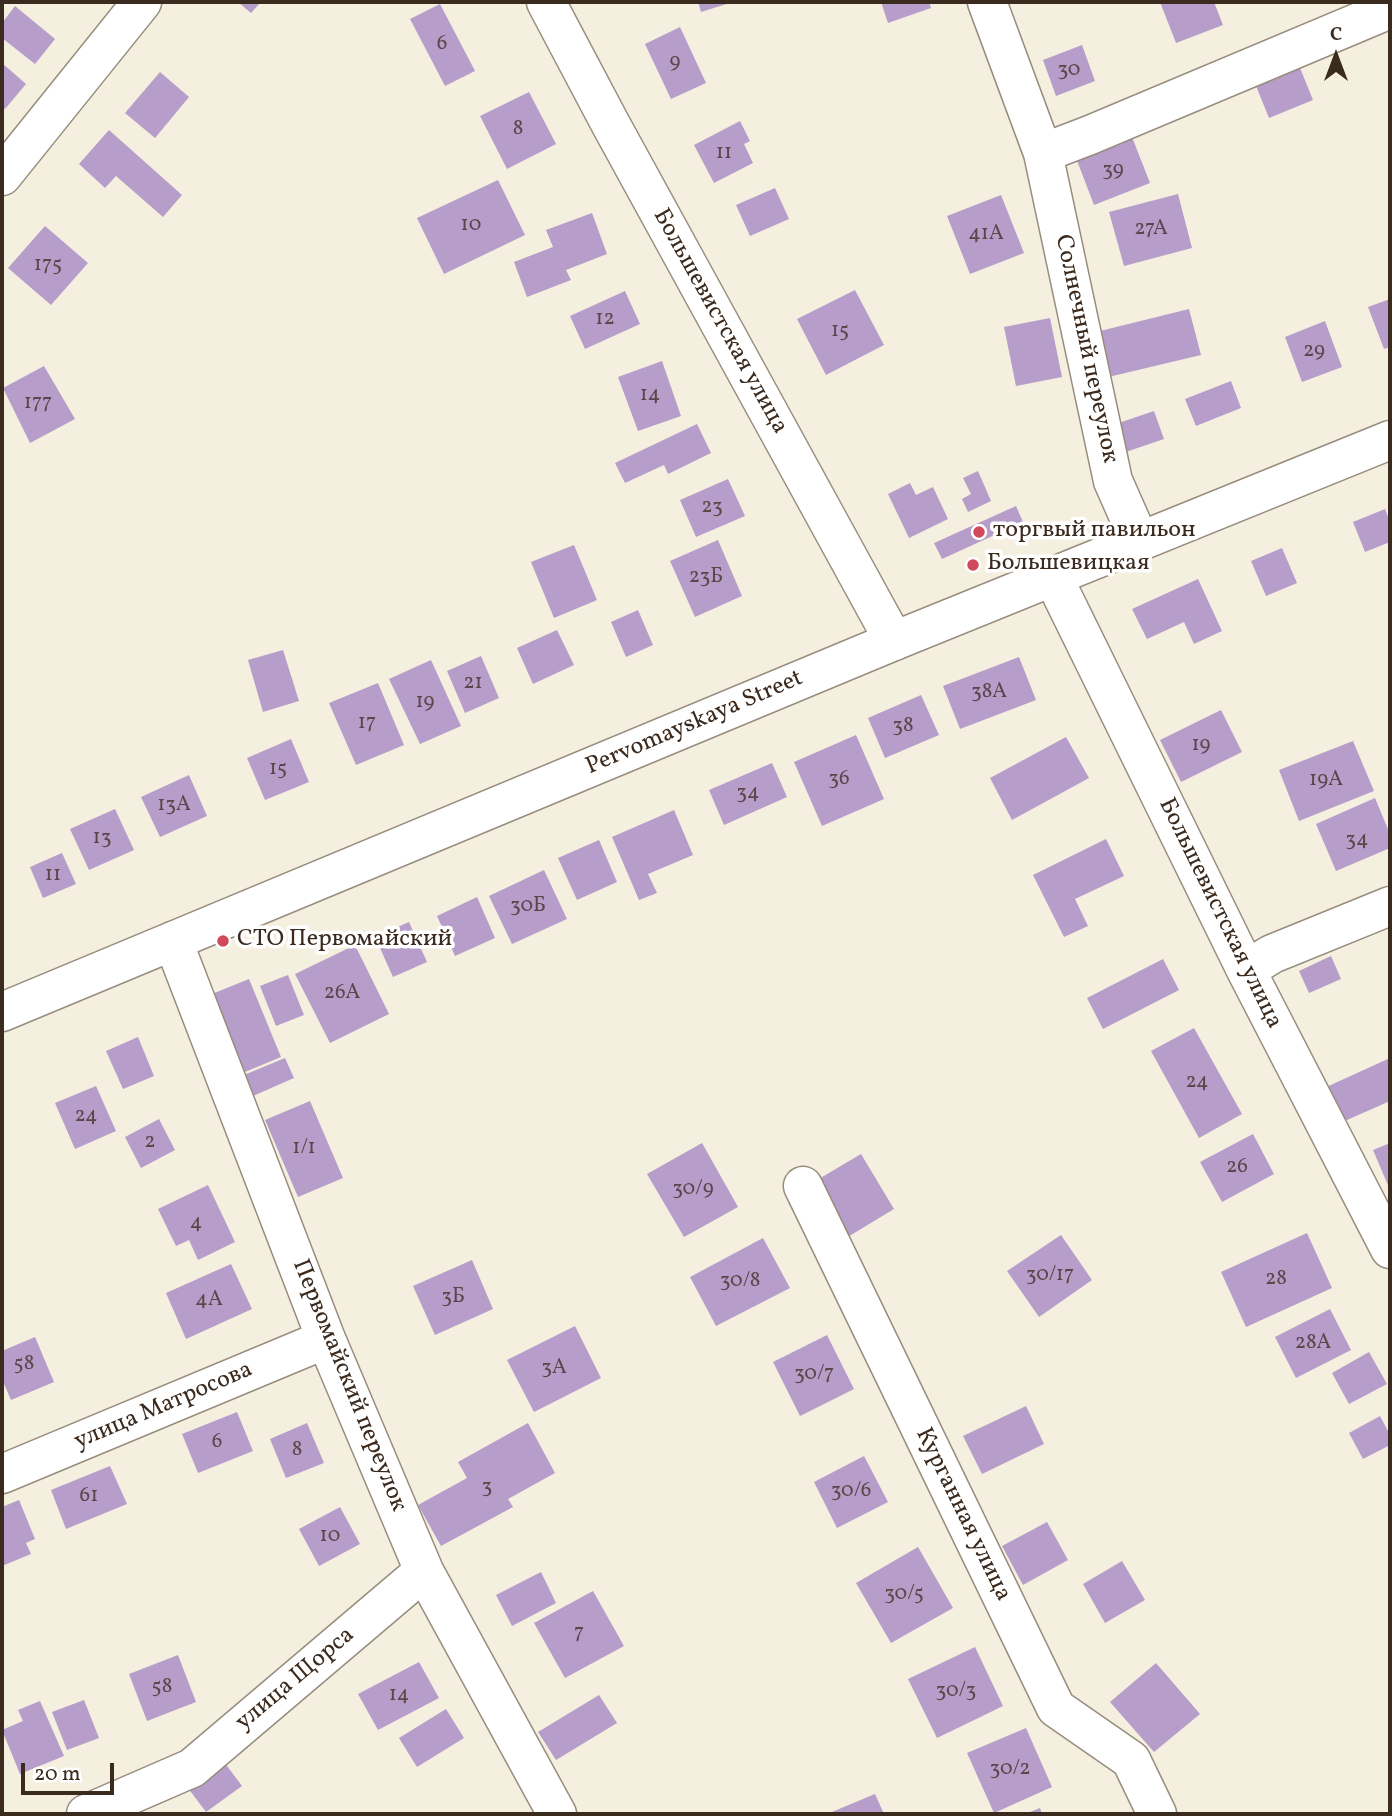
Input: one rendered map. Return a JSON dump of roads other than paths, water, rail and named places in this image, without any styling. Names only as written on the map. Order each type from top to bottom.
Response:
[{"type":"street","points":[[2,176],[142,2]]},
{"type":"street","name":"Большевистская улица","points":[[546,2],[894,641]]},
{"type":"street","name":"Солнечный переулок","points":[[988,2],[1043,153],[1113,481],[1140,542]]},
{"type":"street","points":[[1043,153],[1390,9]]},
{"type":"street","name":"Pervomayskaya Street","points":[[2,1012],[894,641],[1390,440]]},
{"type":"street","name":"Большевистская улица","points":[[1053,577],[1245,970],[1390,1249]]},
{"type":"street","points":[[1245,970],[1272,954],[1390,906]]},
{"type":"street","name":"Первомайский переулок","points":[[173,942],[327,1339],[424,1571],[557,1814]]},
{"type":"street","name":"Курганная улица","points":[[803,1186],[1056,1708],[1131,1760],[1157,1814]]},
{"type":"street","name":"улица Матросова","points":[[2,1474],[327,1339]]},
{"type":"street","name":"улица Щорса","points":[[86,1814],[192,1768],[424,1571]]},
{"type":"place","name":"торгвый павильон","points":[[979,532]]},
{"type":"place","name":"Большевицкая","points":[[973,565]]},
{"type":"place","name":"СТО Первомайский","points":[[223,941]]}]
